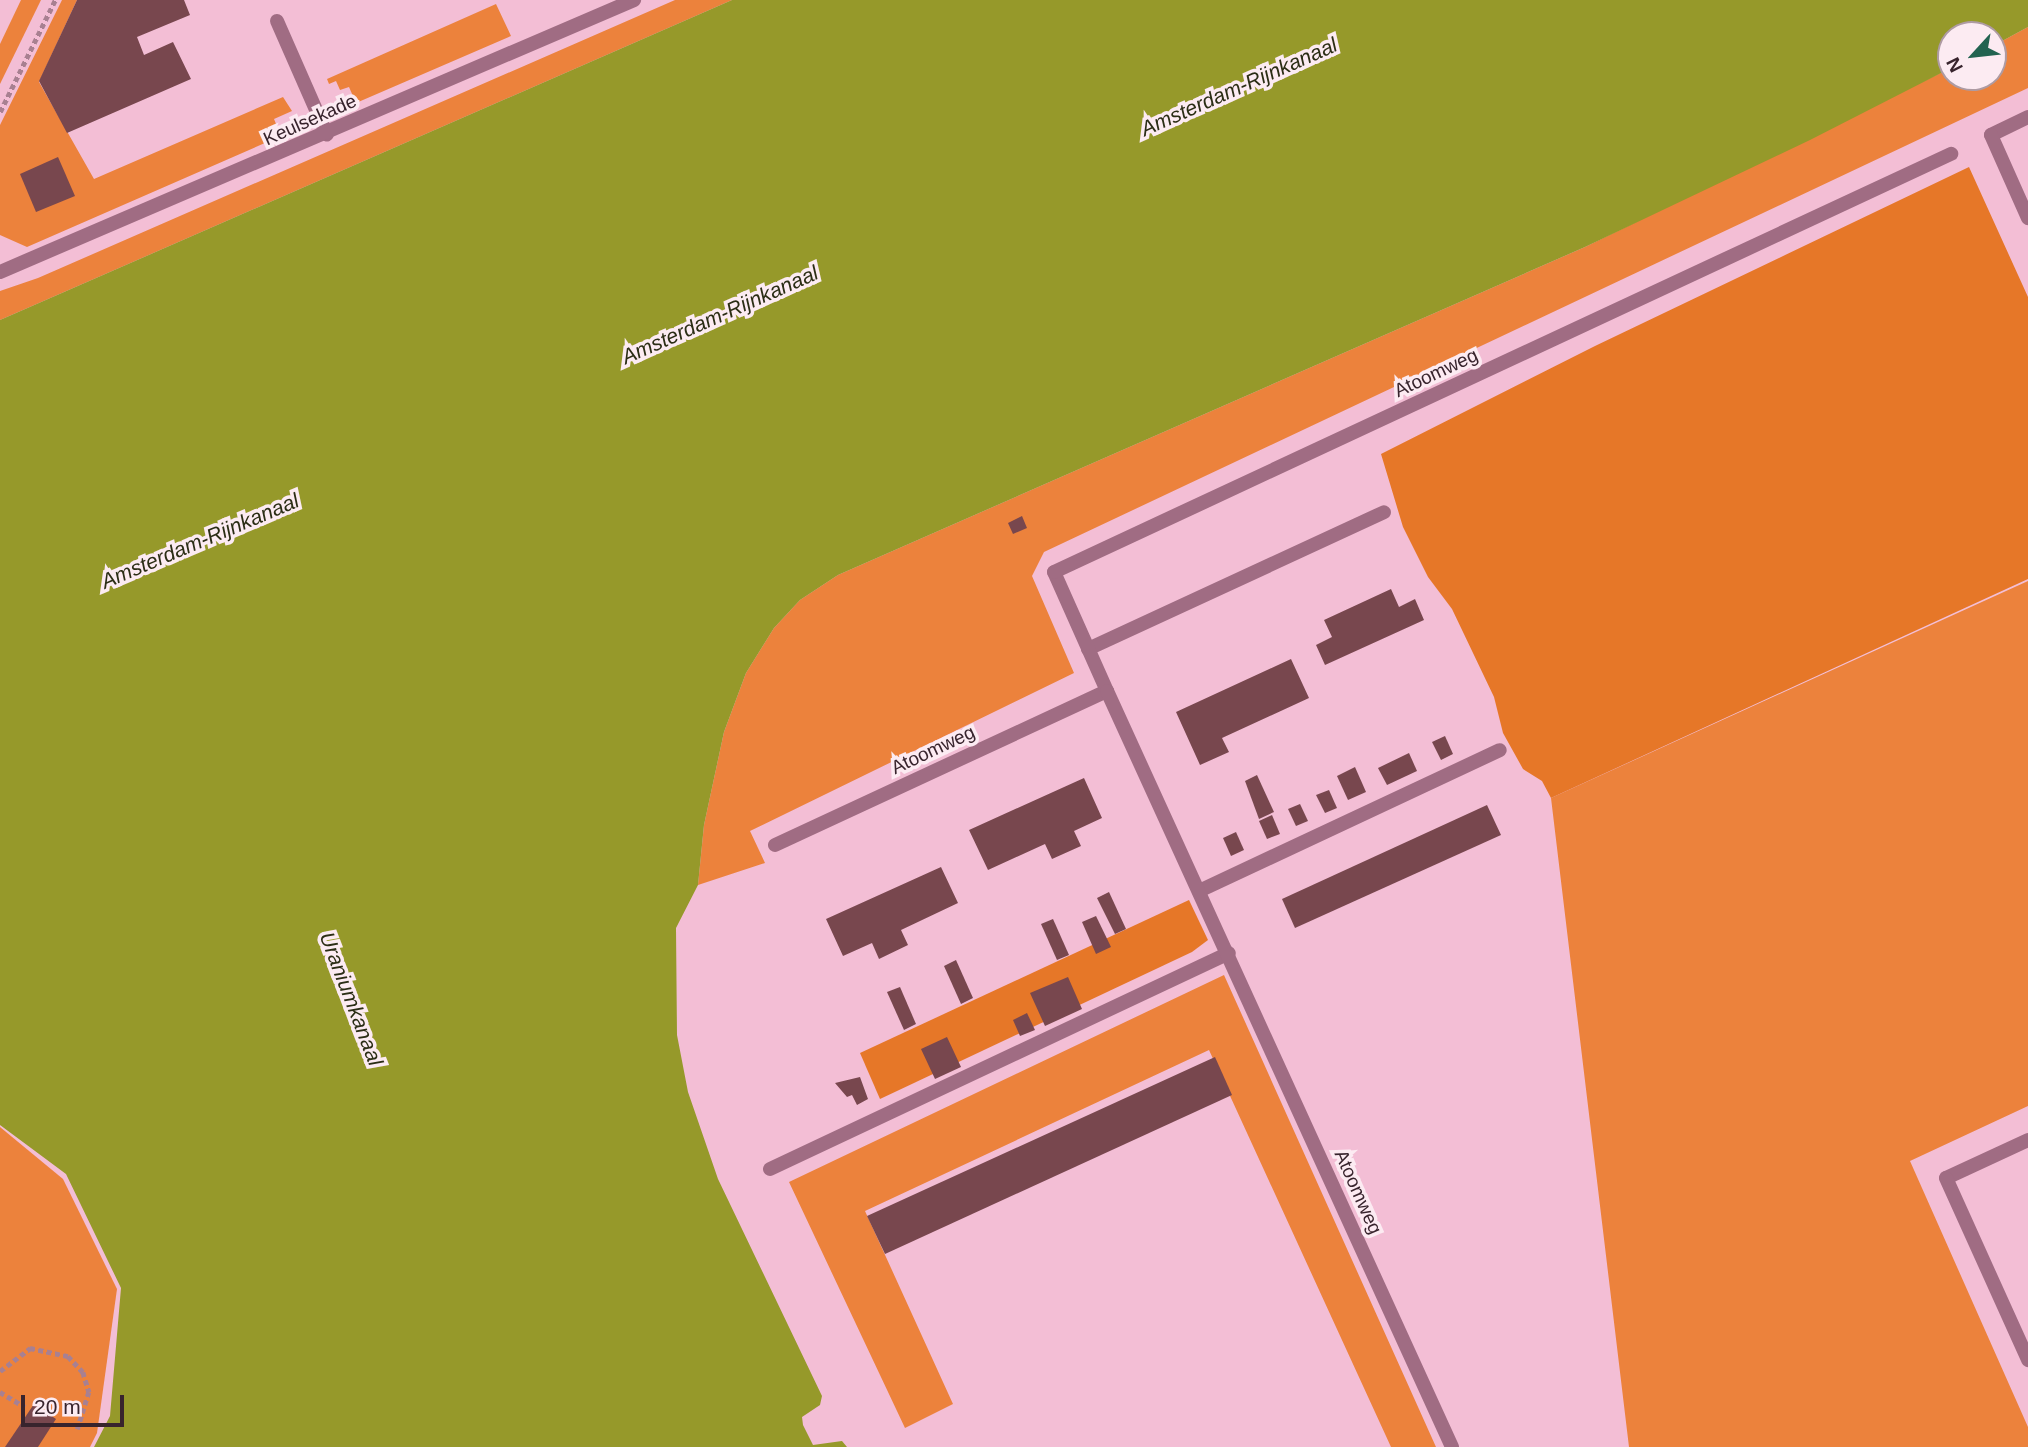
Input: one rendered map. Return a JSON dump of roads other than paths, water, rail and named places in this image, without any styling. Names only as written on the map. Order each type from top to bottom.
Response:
[{"type":"street","name":"Keulsekade","points":[[0,272],[327,135],[634,0]]},
{"type":"street","points":[[276,21],[327,135]]},
{"type":"street","points":[[2028,117],[1990,135],[2028,218]]},
{"type":"street","name":"Atoomweg","points":[[1452,1447],[1054,572],[1951,153]]},
{"type":"street","points":[[1088,649],[1384,512]]},
{"type":"street","name":"Atoomweg","points":[[775,845],[1107,691]]},
{"type":"street","points":[[1199,891],[1500,750]]},
{"type":"street","points":[[770,1169],[1229,953]]},
{"type":"street","points":[[2028,1140],[1946,1178],[2028,1360]]},
{"type":"water","points":[[732,0],[2028,0],[2028,27],[2007,38],[2007,21],[1937,21],[1937,75],[1810,140],[1585,247],[838,575],[800,600],[774,628],[746,673],[724,732],[704,825],[698,885],[676,928],[677,1035],[688,1092],[718,1179],[822,1396],[820,1405],[802,1417],[803,1425],[813,1445],[842,1441],[847,1447],[94,1447],[110,1416],[121,1288],[66,1174],[0,1125],[0,320]]},
{"type":"water label","name":"Amsterdam-Rijnkanaal","points":[[1239,87]]},
{"type":"water label","name":"Amsterdam-Rijnkanaal","points":[[720,315]]},
{"type":"water label","name":"Amsterdam-Rijnkanaal","points":[[200,541]]},
{"type":"water label","name":"Uraniumkanaal","points":[[351,999]]}]
